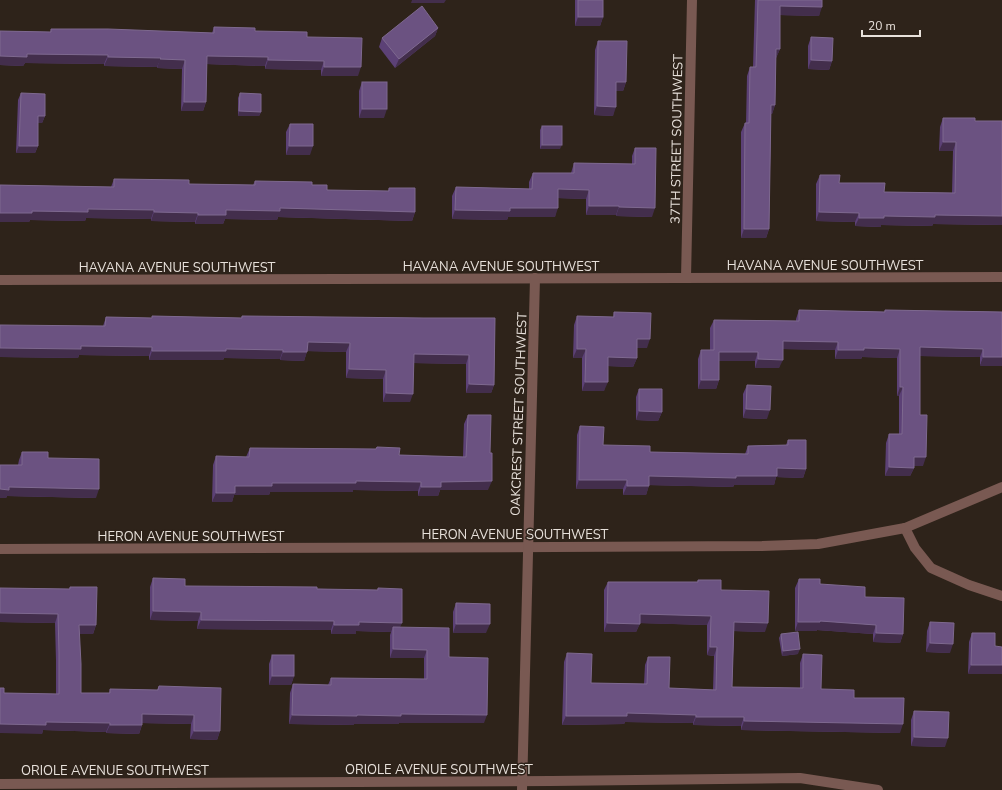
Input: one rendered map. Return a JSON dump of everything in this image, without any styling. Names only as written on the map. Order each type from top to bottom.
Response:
[{"type":"street","name":"37TH STREET SOUTHWEST","points":[[686,278],[692,0]]},
{"type":"street","name":"HAVANA AVENUE SOUTHWEST","points":[[0,280],[1002,277]]},
{"type":"street","name":"OAKCREST STREET SOUTHWEST","points":[[522,786],[535,278]]},
{"type":"street","name":"HERON AVENUE SOUTHWEST","points":[[0,550],[527,548],[762,546],[818,544],[905,528],[1002,487]]},
{"type":"street","points":[[905,528],[915,548],[931,568],[969,585],[1002,596]]},
{"type":"street","name":"ORIOLE AVENUE SOUTHWEST","points":[[0,784],[522,786],[800,778],[878,790]]},
{"type":"building","points":[[578,0],[603,0],[603,17],[578,17]]},
{"type":"building","points":[[758,0],[822,0],[822,7],[780,6],[780,49],[776,49],[775,105],[771,105],[769,229],[744,229],[745,123],[749,123],[750,67],[756,67]]},
{"type":"building","points":[[422,6],[438,28],[399,59],[382,38]]},
{"type":"building","points":[[214,27],[255,28],[255,31],[307,32],[307,37],[362,38],[361,67],[324,67],[324,61],[268,60],[268,57],[207,56],[206,102],[184,102],[185,60],[108,57],[108,55],[27,54],[27,57],[0,56],[0,31],[51,32],[51,29],[108,29],[214,33]]},
{"type":"building","points":[[811,37],[833,38],[832,61],[811,60]]},
{"type":"building","points":[[598,41],[627,41],[626,82],[616,82],[616,107],[597,106]]},
{"type":"building","points":[[362,82],[387,82],[387,109],[362,109]]},
{"type":"building","points":[[21,93],[45,94],[45,116],[38,116],[38,146],[19,146]]},
{"type":"building","points":[[240,93],[261,94],[261,112],[239,111]]},
{"type":"building","points":[[943,118],[975,118],[975,121],[1002,121],[1002,216],[935,215],[935,217],[884,216],[884,218],[859,218],[859,213],[819,212],[820,175],[840,175],[839,183],[885,183],[884,192],[955,193],[956,142],[943,142]]},
{"type":"building","points":[[290,124],[313,124],[313,146],[289,146]]},
{"type":"building","points":[[542,126],[562,126],[562,145],[542,145]]},
{"type":"building","points":[[635,148],[656,148],[655,208],[589,206],[589,190],[558,189],[558,208],[510,208],[510,211],[455,210],[456,187],[532,189],[533,173],[574,173],[574,163],[635,164]]},
{"type":"building","points":[[114,179],[189,180],[189,184],[255,185],[255,181],[312,182],[312,185],[327,185],[327,190],[389,191],[389,188],[415,188],[415,212],[280,208],[280,211],[226,210],[226,215],[154,212],[154,210],[88,209],[88,212],[32,211],[32,213],[0,213],[0,185],[114,187]]},
{"type":"building","points":[[799,310],[1002,312],[1002,357],[983,357],[983,349],[920,347],[920,415],[927,415],[926,457],[914,457],[914,468],[889,467],[889,434],[902,434],[903,387],[900,387],[900,349],[864,348],[864,350],[838,350],[838,342],[783,341],[783,360],[758,359],[758,352],[719,352],[719,380],[701,380],[701,350],[714,350],[714,320],[799,321]]},
{"type":"building","points":[[614,312],[651,313],[650,339],[637,339],[637,358],[608,357],[608,382],[585,382],[586,349],[577,349],[577,316],[614,317]]},
{"type":"building","points":[[152,316],[242,318],[242,316],[495,318],[494,385],[469,384],[469,355],[414,354],[413,394],[386,393],[386,370],[349,369],[350,343],[308,342],[307,352],[226,349],[226,351],[152,351],[152,347],[81,346],[81,349],[0,348],[0,325],[105,326],[106,317],[152,318]]},
{"type":"building","points":[[747,385],[771,386],[770,410],[746,409]]},
{"type":"building","points":[[639,389],[662,389],[662,412],[639,411]]},
{"type":"building","points":[[468,415],[491,415],[490,453],[492,453],[492,481],[441,482],[441,487],[421,487],[421,482],[356,481],[356,483],[272,483],[272,486],[235,486],[235,493],[216,493],[216,456],[249,457],[250,448],[376,449],[377,447],[400,448],[399,455],[466,457]]},
{"type":"building","points":[[580,426],[604,427],[603,445],[650,446],[650,452],[748,454],[748,446],[788,445],[788,440],[806,440],[806,469],[777,468],[777,476],[736,476],[736,478],[649,476],[649,486],[627,486],[627,480],[579,480]]},
{"type":"building","points":[[22,452],[48,452],[48,458],[99,459],[99,489],[9,487],[9,490],[0,489],[0,465],[22,465]]},
{"type":"building","points":[[153,578],[185,579],[185,586],[317,587],[317,589],[378,590],[378,588],[402,589],[402,623],[359,622],[359,625],[334,625],[334,621],[201,620],[201,612],[153,611]]},
{"type":"building","points":[[799,579],[820,579],[820,584],[865,587],[865,597],[904,598],[903,634],[876,633],[876,625],[820,621],[798,622]]},
{"type":"building","points":[[698,580],[721,580],[721,590],[769,591],[768,623],[734,622],[732,687],[803,688],[803,654],[822,655],[821,689],[854,690],[854,698],[904,698],[903,724],[744,721],[744,717],[696,717],[696,715],[627,713],[627,716],[566,716],[567,653],[592,654],[591,683],[647,684],[648,657],[670,657],[669,688],[716,690],[717,647],[710,647],[711,616],[640,614],[640,624],[607,623],[608,582],[698,582]]},
{"type":"building","points":[[70,587],[97,587],[96,625],[79,625],[81,693],[110,693],[110,689],[158,690],[159,686],[221,688],[220,731],[194,731],[194,715],[142,714],[142,725],[46,722],[46,725],[0,724],[0,688],[4,688],[4,693],[59,694],[59,653],[58,614],[0,613],[0,588],[70,589]]},
{"type":"building","points":[[456,603],[490,604],[490,624],[456,624]]},
{"type":"building","points":[[930,622],[954,623],[953,644],[930,643]]},
{"type":"building","points":[[393,627],[449,628],[449,657],[488,658],[487,715],[292,715],[293,684],[331,685],[331,678],[427,679],[427,650],[393,649]]},
{"type":"building","points":[[798,632],[800,649],[783,651],[781,634]]},
{"type":"building","points":[[972,633],[995,633],[995,646],[1002,647],[1002,665],[971,665]]},
{"type":"building","points":[[272,655],[294,655],[294,676],[272,676]]},
{"type":"building","points":[[914,711],[949,712],[948,738],[914,737]]}]
